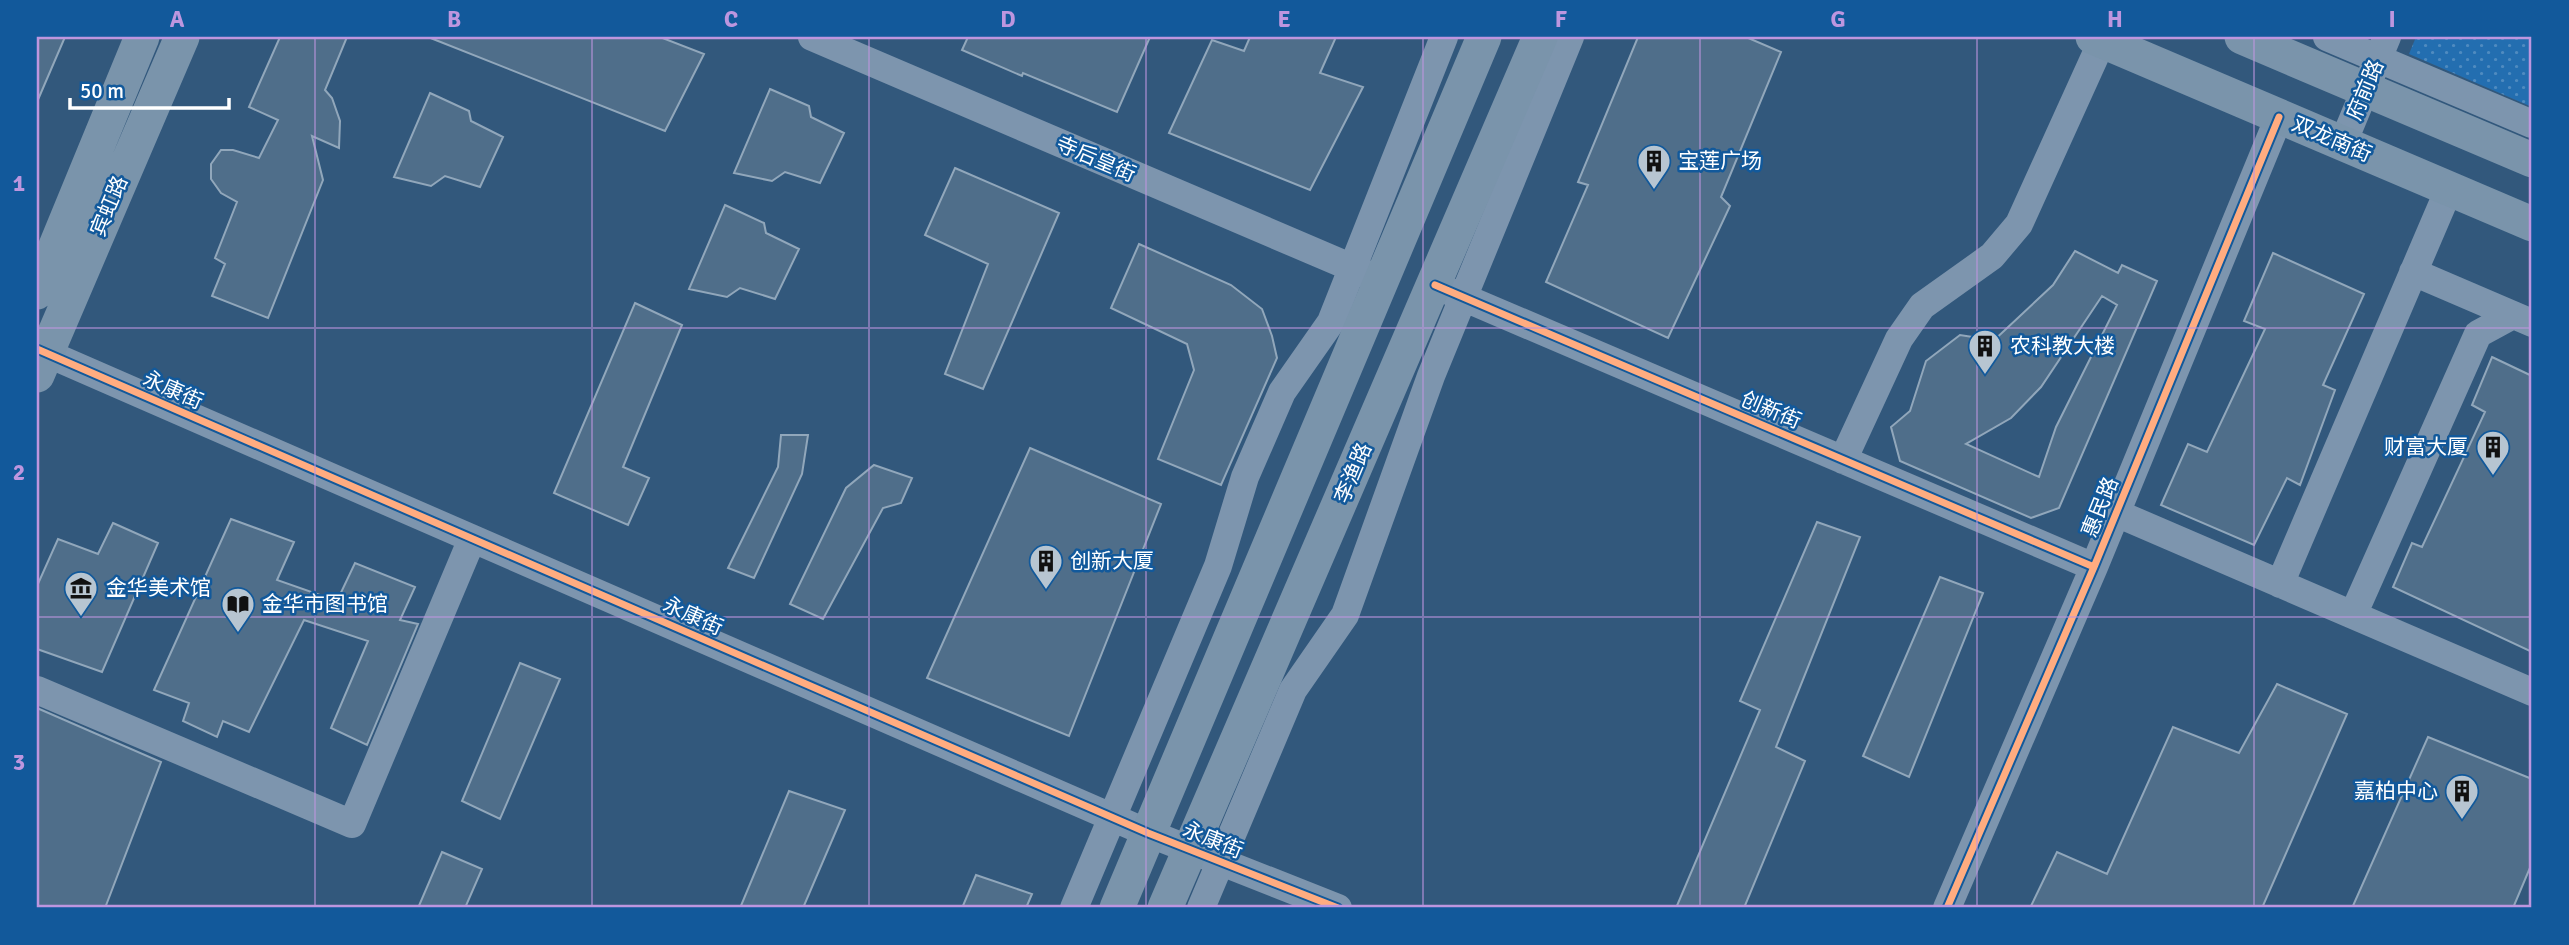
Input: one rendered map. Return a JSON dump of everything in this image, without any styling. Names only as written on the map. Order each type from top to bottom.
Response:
[{"type":"main road","name":"宾虹路","points":[[37,292],[142,37]]},
{"type":"main road","name":"宾虹路","points":[[40,359],[181,37]]},
{"type":"main road","points":[[1116,908],[1148,833],[1367,275],[1484,37]]},
{"type":"main road","name":"李渔路","points":[[1165,908],[1206,855],[1449,291],[1540,37]]},
{"type":"main road","points":[[2242,37],[2377,61],[2532,160]]},
{"type":"main road","name":"双龙南街","points":[[2097,39],[2532,223]]},
{"type":"street","name":"寺后皇街","points":[[811,37],[1367,275]]},
{"type":"street","points":[[1074,908],[1219,566],[1245,477],[1282,392],[1367,275],[1444,37]]},
{"type":"street","points":[[1201,908],[1206,855],[1293,690],[1345,615],[1431,376],[1449,291],[1570,37]]},
{"type":"street","points":[[2327,37],[2377,61],[2532,124]]},
{"type":"street","points":[[1843,460],[1899,339],[1922,306],[1992,257],[2020,224],[2097,39]]},
{"type":"street","name":"府前路","points":[[2343,143],[2377,61]]},
{"type":"street","name":"惠民路","points":[[1947,908],[2094,567],[2279,117]]},
{"type":"street","points":[[2280,584],[2449,189]]},
{"type":"street","points":[[2413,272],[2522,319]]},
{"type":"street","name":"创新街","points":[[1449,291],[2094,567]]},
{"type":"street","points":[[2353,615],[2478,334],[2522,319]]},
{"type":"street","name":"永康街","points":[[40,359],[472,539],[1112,818],[1338,908]]},
{"type":"street","points":[[2116,513],[2532,692]]},
{"type":"street","points":[[37,690],[352,824],[472,539]]},
{"type":"shaded area","points":[[2416,37],[2532,37],[2532,107],[2409,54]]},
{"type":"building","points":[[37,37],[65,37],[37,102]]},
{"type":"building","points":[[280,37],[347,37],[325,90],[332,98],[340,121],[339,148],[312,136],[323,180],[268,318],[212,296],[225,264],[215,258],[237,202],[221,193],[211,179],[211,164],[221,150],[233,150],[259,158],[278,120],[249,107]]},
{"type":"building","points":[[428,37],[660,37],[704,54],[665,131]]},
{"type":"building","points":[[968,37],[1150,37],[1117,112],[962,50]]},
{"type":"building","points":[[1250,37],[1336,37],[1320,73],[1363,87],[1310,190],[1169,133],[1212,40],[1244,51]]},
{"type":"building","name":"宝莲广场","points":[[1638,37],[1746,37],[1781,52],[1721,197],[1730,206],[1668,338],[1546,282],[1588,185],[1578,182]]},
{"type":"building","points":[[770,89],[809,106],[811,117],[844,133],[820,183],[785,172],[772,181],[734,173]]},
{"type":"building","points":[[430,93],[469,111],[471,121],[503,137],[480,187],[445,176],[431,186],[394,177]]},
{"type":"building","points":[[955,168],[1059,213],[983,389],[945,374],[988,264],[925,235]]},
{"type":"building","points":[[725,205],[764,223],[766,233],[799,249],[775,299],[740,288],[727,297],[689,289]]},
{"type":"building","points":[[1139,244],[1231,285],[1262,309],[1272,336],[1277,358],[1221,485],[1158,459],[1194,370],[1187,344],[1111,308]]},
{"type":"building","name":"农科教大楼","points":[[2075,251],[2118,273],[2122,265],[2157,281],[2059,508],[2031,518],[1900,461],[1891,427],[1910,411],[1926,361],[1960,335],[1979,338],[1990,344],[2053,285]],"holes":[[[2102,296],[2117,305],[2056,427],[2039,477],[1966,444],[2011,418],[2041,387]]]},
{"type":"building","points":[[2273,253],[2364,294],[2323,385],[2335,390],[2300,485],[2287,478],[2254,545],[2161,505],[2188,444],[2207,452],[2265,329],[2244,321]]},
{"type":"building","points":[[635,303],[682,325],[623,467],[649,478],[628,525],[554,493]]},
{"type":"building","name":"财富大厦","points":[[2492,357],[2532,376],[2532,652],[2393,587],[2412,543],[2422,547],[2485,412],[2472,405]]},
{"type":"building","points":[[781,435],[808,435],[802,474],[754,578],[728,568],[778,467]]},
{"type":"building","name":"创新大厦","points":[[1030,448],[1161,504],[1069,736],[927,678]]},
{"type":"building","points":[[874,465],[912,478],[901,503],[883,508],[823,619],[790,604],[846,488]]},
{"type":"building","name":"金华市图书馆","points":[[231,519],[294,542],[277,580],[337,601],[355,563],[415,587],[400,620],[418,624],[367,745],[331,728],[368,641],[304,620],[249,732],[223,721],[217,737],[183,721],[189,703],[154,690]]},
{"type":"building","points":[[1817,522],[1860,537],[1776,747],[1805,761],[1744,908],[1676,908],[1760,710],[1740,701]]},
{"type":"building","name":"金华美术馆","points":[[113,523],[158,543],[102,672],[37,649],[37,586],[58,539],[98,554]]},
{"type":"building","points":[[1940,577],[1983,593],[1909,777],[1863,756]]},
{"type":"building","points":[[520,663],[560,679],[500,819],[462,801]]},
{"type":"building","points":[[2277,684],[2347,714],[2262,908],[2030,908],[2057,852],[2107,874],[2173,727],[2239,753]]},
{"type":"building","points":[[37,708],[161,762],[105,908],[37,908]]},
{"type":"building","name":"嘉柏中心","points":[[2428,737],[2532,779],[2532,863],[2513,908],[2352,908]]},
{"type":"building","points":[[789,791],[845,810],[803,908],[740,908]]},
{"type":"building","points":[[442,852],[482,869],[465,908],[418,908]]},
{"type":"building","points":[[976,875],[1032,894],[1026,908],[962,908]]},
{"type":"cycle path","points":[[1947,908],[2094,567],[2279,117]]},
{"type":"cycle path","points":[[1435,285],[2094,567]]},
{"type":"cycle path","points":[[37,349],[1148,833],[1338,908]]},
{"type":"place","name":"宝莲广场","points":[[1654,191]]},
{"type":"place","name":"农科教大楼","points":[[1985,376]]},
{"type":"place","name":"财富大厦","points":[[2493,477]]},
{"type":"place","name":"创新大厦","points":[[1046,591]]},
{"type":"place","name":"金华美术馆","points":[[81,618]]},
{"type":"place","name":"金华市图书馆","points":[[238,634]]},
{"type":"place","name":"嘉柏中心","points":[[2462,821]]}]
